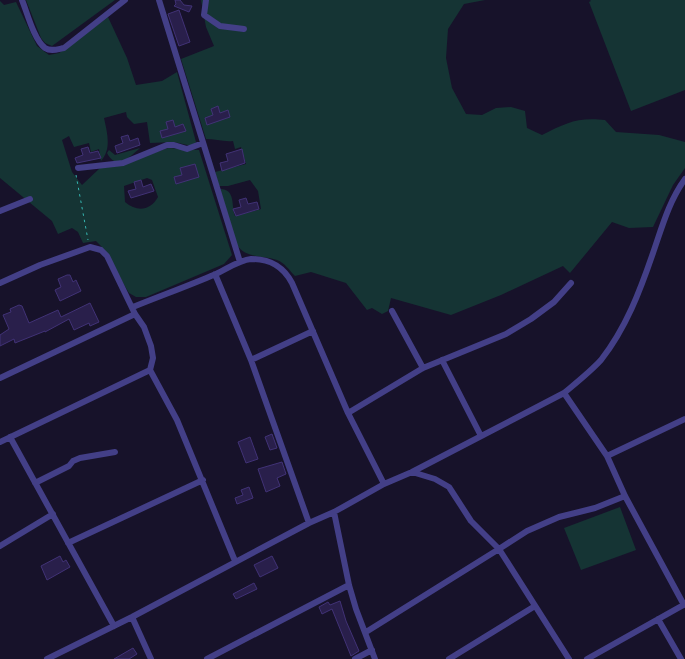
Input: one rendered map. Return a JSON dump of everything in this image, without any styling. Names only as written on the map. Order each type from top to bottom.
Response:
[{"type":"street","points":[[22,0],[37,38],[45,48],[54,50],[64,48],[125,0]]},
{"type":"street","points":[[159,0],[240,262]]},
{"type":"street","points":[[206,0],[204,15],[220,26],[244,30]]},
{"type":"street","points":[[78,168],[123,163],[167,145],[188,149],[203,143]]},
{"type":"street","points":[[47,659],[564,393],[600,360],[626,323],[670,204],[685,179]]},
{"type":"street","points":[[0,211],[30,199]]},
{"type":"street","points":[[0,283],[40,265],[90,247],[101,250],[106,256],[135,314],[144,327],[153,358],[150,370],[177,420],[235,562]]},
{"type":"street","points":[[133,307],[250,259],[262,260],[282,268],[292,283],[348,413],[384,484]]},
{"type":"street","points":[[215,274],[251,360],[309,523]]},
{"type":"street","points":[[348,413],[423,368],[506,334],[554,302],[571,284]]},
{"type":"street","points":[[392,311],[423,368]]},
{"type":"street","points":[[0,378],[135,314]]},
{"type":"street","points":[[251,360],[313,331]]},
{"type":"street","points":[[442,360],[481,436]]},
{"type":"street","points":[[0,442],[150,370]]},
{"type":"street","points":[[564,393],[608,456],[625,496],[684,604],[587,659]]},
{"type":"street","points":[[608,456],[685,419]]},
{"type":"street","points":[[10,437],[114,626]]},
{"type":"street","points":[[36,483],[80,458],[115,452]]},
{"type":"street","points":[[412,472],[435,479],[449,487],[471,520],[499,549],[570,659]]},
{"type":"street","points":[[68,543],[203,480]]},
{"type":"street","points":[[366,632],[527,531],[559,517],[595,508],[625,496]]},
{"type":"street","points":[[334,512],[349,585],[375,659]]},
{"type":"street","points":[[0,546],[53,514]]},
{"type":"street","points":[[207,659],[349,585]]},
{"type":"street","points":[[449,659],[535,606]]},
{"type":"street","points":[[132,616],[151,659]]},
{"type":"street","points":[[658,619],[681,659]]},
{"type":"street","points":[[355,659],[372,650]]},
{"type":"path","points":[[78,168],[75,170],[90,247]]},
{"type":"green space","points":[[26,0],[115,0],[52,46],[45,43],[41,38]]},
{"type":"green space","points":[[201,0],[485,0],[464,4],[448,29],[446,58],[452,88],[466,114],[482,115],[496,108],[511,107],[525,111],[527,128],[542,135],[579,120],[605,120],[616,132],[659,135],[685,142],[685,168],[673,185],[653,227],[629,228],[612,222],[570,273],[563,266],[501,295],[451,315],[391,298],[388,311],[382,314],[372,308],[367,310],[346,283],[311,272],[295,276],[280,261],[255,256],[240,249],[237,245],[220,189],[229,192],[231,195],[235,216],[261,209],[258,191],[250,180],[228,186],[219,186],[215,172],[246,164],[241,147],[235,149],[233,141],[206,139],[181,59],[214,46],[206,27]]},
{"type":"green space","points":[[590,0],[685,0],[685,90],[631,111],[589,2]]},
{"type":"green space","points":[[0,1],[4,5],[16,2],[37,46],[49,55],[59,53],[108,17],[127,58],[136,85],[162,81],[177,72],[196,142],[192,146],[174,142],[150,143],[147,122],[134,124],[127,117],[126,112],[104,118],[108,146],[101,161],[99,149],[91,152],[89,143],[74,147],[69,136],[62,140],[72,172],[82,185],[100,168],[134,160],[168,148],[199,150],[232,255],[224,264],[146,297],[136,297],[129,293],[101,246],[96,241],[83,243],[78,232],[72,228],[58,234],[52,221],[0,178]],"holes":[[[147,178],[152,180],[158,197],[155,202],[139,209],[125,202],[124,186]]]},
{"type":"green space","points":[[140,148],[128,158],[119,162],[111,158],[107,153],[109,150],[115,155]]},
{"type":"green space","points":[[620,507],[636,550],[581,570],[564,528]]},
{"type":"building","points":[[175,0],[180,0],[184,5],[192,6],[189,12],[174,6],[176,4]]},
{"type":"building","points":[[179,10],[190,42],[179,46],[168,14]]},
{"type":"building","points":[[218,106],[220,113],[228,110],[230,117],[207,125],[205,118],[213,115],[211,109]]},
{"type":"building","points":[[173,120],[175,127],[183,124],[186,131],[162,138],[160,131],[168,129],[166,122]]},
{"type":"building","points":[[128,135],[130,141],[138,138],[140,145],[117,153],[115,146],[123,143],[121,137]]},
{"type":"building","points":[[88,147],[90,153],[98,151],[101,158],[77,163],[75,158],[83,155],[81,149]]},
{"type":"building","points":[[242,149],[245,163],[222,171],[220,163],[228,161],[226,154]]},
{"type":"building","points":[[195,164],[199,177],[176,184],[174,177],[182,175],[180,168]]},
{"type":"building","points":[[141,180],[143,187],[151,184],[154,191],[131,198],[128,191],[136,189],[134,182]]},
{"type":"building","points":[[246,198],[248,204],[257,202],[259,209],[236,216],[233,209],[241,207],[239,200]]},
{"type":"building","points":[[70,275],[73,282],[76,280],[81,291],[60,301],[55,290],[61,287],[58,279]]},
{"type":"building","points":[[90,303],[99,322],[90,326],[89,323],[74,330],[69,319],[45,332],[15,343],[14,339],[0,346],[0,335],[9,329],[3,315],[11,312],[10,309],[19,305],[22,306],[29,323],[58,310],[61,317]]},
{"type":"building","points":[[272,434],[277,448],[270,450],[265,437]]},
{"type":"building","points":[[250,437],[258,459],[246,463],[238,442]]},
{"type":"building","points":[[282,462],[286,474],[277,478],[280,486],[266,492],[258,469]]},
{"type":"building","points":[[249,487],[253,498],[237,504],[235,498],[243,495],[241,490]]},
{"type":"building","points":[[60,556],[63,562],[66,560],[70,567],[47,580],[41,566]]},
{"type":"building","points":[[272,556],[278,568],[260,577],[254,565]]},
{"type":"building","points":[[254,583],[257,589],[236,599],[233,594]]},
{"type":"building","points":[[340,601],[359,651],[351,656],[332,609],[322,614],[319,607],[328,602],[330,605]]},
{"type":"building","points":[[133,648],[137,654],[129,659],[114,659]]}]
